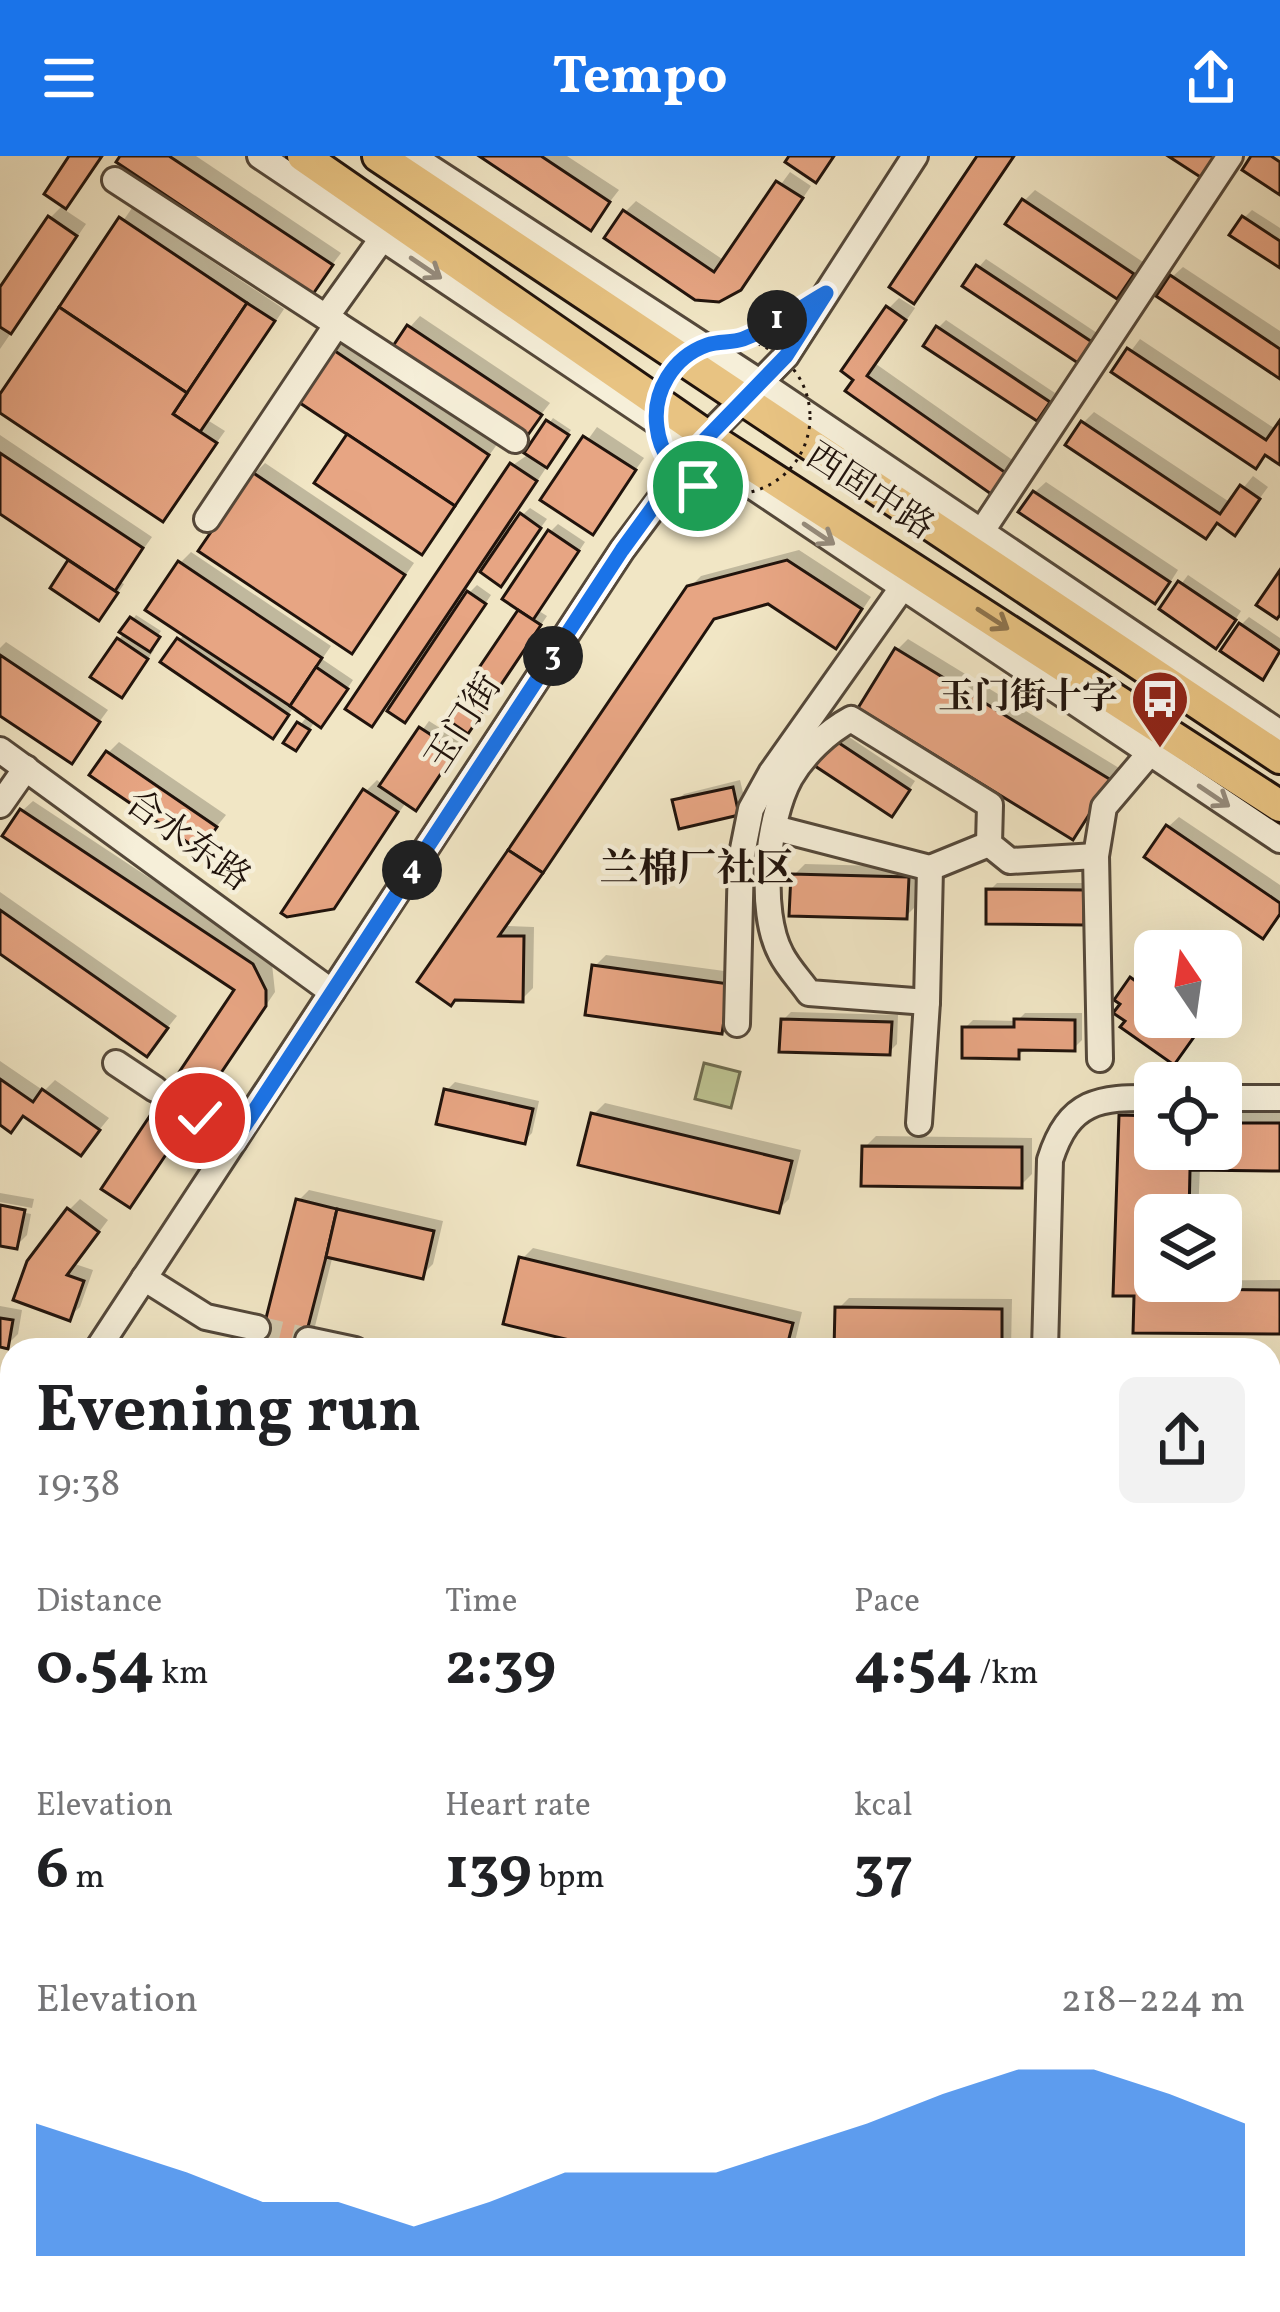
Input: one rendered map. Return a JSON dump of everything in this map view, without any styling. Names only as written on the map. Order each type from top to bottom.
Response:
[{"type":"main road","name":"西固中路","points":[[303,156],[389,229],[700,443],[1159,743],[1280,806]]},
{"type":"main road","name":"西固中路","points":[[378,156],[752,392],[975,542],[1280,758]]},
{"type":"street","points":[[207,519],[389,229],[260,156]]},
{"type":"street","points":[[412,156],[752,392]]},
{"type":"street","name":"玉门街","points":[[105,1338],[622,550],[700,443],[786,356],[915,156]]},
{"type":"street","points":[[1230,156],[975,542],[1280,733]]},
{"type":"street","points":[[115,180],[515,440]]},
{"type":"street","points":[[737,1024],[741,859],[751,809],[770,773],[908,579]]},
{"type":"street","points":[[927,1002],[809,993],[779,952],[766,893],[775,828],[790,778],[830,731],[851,719],[990,805],[989,844]]},
{"type":"street","points":[[1100,1059],[1096,856],[1104,806],[1159,743],[1280,840]]},
{"type":"street","name":"合水东路","points":[[0,749],[332,992]]},
{"type":"street","points":[[0,805],[26,768]]},
{"type":"street","points":[[775,828],[930,868],[989,844]]},
{"type":"street","points":[[989,844],[1010,861],[1096,856]]},
{"type":"street","points":[[919,1123],[930,868]]},
{"type":"street","points":[[116,1063],[155,1089]]},
{"type":"street","points":[[1045,1338],[1050,1160],[1057,1138],[1087,1106],[1108,1097],[1134,1098]]},
{"type":"street","points":[[1242,1098],[1280,1098]]},
{"type":"street","points":[[200,1118],[234,1142]]},
{"type":"street","points":[[144,1278],[206,1317],[257,1328]]},
{"type":"path","points":[[740,341],[780,356],[799,377],[809,403],[809,431],[799,458],[779,479],[754,492],[726,494],[698,486],[676,470],[661,446],[657,404],[667,377],[686,356],[712,344],[740,341],[792,312]]},
{"type":"green space","points":[[704,1063],[740,1072],[731,1108],[695,1099]]},
{"type":"building","points":[[69,156],[102,156],[66,209],[44,194]]},
{"type":"building","points":[[120,156],[169,156],[333,265],[313,294],[116,162]]},
{"type":"building","points":[[479,156],[541,156],[610,202],[591,231]]},
{"type":"building","points":[[789,156],[834,156],[816,183],[785,162]]},
{"type":"building","points":[[977,156],[1014,156],[914,304],[889,287]]},
{"type":"building","points":[[1168,156],[1221,156],[1205,180]]},
{"type":"building","points":[[1251,156],[1271,156],[1280,162],[1280,195],[1242,170]]},
{"type":"building","points":[[776,181],[803,198],[741,290],[719,302],[695,300],[604,238],[623,210],[714,272]]},
{"type":"building","points":[[1022,199],[1134,274],[1117,299],[1005,224]]},
{"type":"building","points":[[48,216],[77,236],[11,334],[0,327],[0,287]]},
{"type":"building","points":[[1242,216],[1280,241],[1280,268],[1229,235]]},
{"type":"building","points":[[119,217],[247,303],[187,393],[59,307]]},
{"type":"building","points":[[976,265],[1095,344],[1081,365],[962,286]]},
{"type":"building","points":[[1170,275],[1280,349],[1280,379],[1156,296]]},
{"type":"building","points":[[247,303],[275,321],[200,432],[173,414]]},
{"type":"building","points":[[886,306],[906,320],[867,376],[1006,473],[991,494],[845,391],[853,380],[841,371]]},
{"type":"building","points":[[59,307],[187,393],[173,414],[217,443],[163,522],[0,413],[0,394]]},
{"type":"building","points":[[407,325],[542,415],[525,439],[391,349]]},
{"type":"building","points":[[936,326],[1050,402],[1037,421],[923,346]]},
{"type":"building","points":[[1127,348],[1266,440],[1280,420],[1280,465],[1265,455],[1256,469],[1111,372]]},
{"type":"building","points":[[332,349],[489,455],[455,506],[297,401]]},
{"type":"building","points":[[546,420],[569,435],[547,468],[524,453]]},
{"type":"building","points":[[1081,421],[1220,514],[1240,485],[1260,499],[1235,536],[1217,523],[1206,539],[1065,445]]},
{"type":"building","points":[[347,434],[455,506],[422,555],[314,483]]},
{"type":"building","points":[[583,436],[636,470],[593,535],[540,500]]},
{"type":"building","points":[[0,453],[143,548],[115,591],[0,514]]},
{"type":"building","points":[[510,463],[537,481],[372,727],[345,709]]},
{"type":"building","points":[[252,472],[405,575],[352,654],[198,551]]},
{"type":"building","points":[[1033,491],[1170,582],[1155,604],[1018,512]]},
{"type":"building","points":[[520,513],[541,528],[501,587],[480,572]]},
{"type":"building","points":[[548,530],[579,551],[533,620],[502,599]]},
{"type":"building","points":[[68,560],[118,593],[99,621],[50,588]]},
{"type":"building","points":[[787,560],[862,609],[836,649],[768,604],[714,619],[543,873],[508,850],[687,586]]},
{"type":"building","points":[[178,561],[322,658],[290,706],[145,610]]},
{"type":"building","points":[[1280,570],[1280,615],[1277,619],[1256,605]]},
{"type":"building","points":[[1178,581],[1236,620],[1216,649],[1159,609]]},
{"type":"building","points":[[467,591],[486,604],[405,723],[387,711]]},
{"type":"building","points":[[518,610],[541,625],[468,734],[445,718]]},
{"type":"building","points":[[130,617],[160,637],[150,652],[119,632]]},
{"type":"building","points":[[1239,623],[1280,651],[1263,680],[1220,651]]},
{"type":"building","points":[[117,638],[148,659],[122,698],[90,677]]},
{"type":"building","points":[[177,638],[289,715],[273,739],[160,662]]},
{"type":"building","points":[[895,648],[1111,780],[1073,840],[858,708]]},
{"type":"building","points":[[0,655],[100,722],[72,764],[0,716]]},
{"type":"building","points":[[316,667],[348,689],[321,728],[290,706]]},
{"type":"building","points":[[297,722],[310,730],[296,751],[283,743]]},
{"type":"building","points":[[419,727],[456,751],[416,811],[379,786]]},
{"type":"building","points":[[833,739],[910,790],[892,817],[815,766]]},
{"type":"building","points":[[106,751],[217,827],[200,851],[89,775]]},
{"type":"building","points":[[733,787],[739,815],[679,829],[672,800]]},
{"type":"building","points":[[363,789],[398,812],[334,909],[287,917],[281,913]]},
{"type":"building","points":[[20,809],[253,964],[266,990],[266,1006],[130,1208],[101,1189],[234,990],[2,836]]},
{"type":"building","points":[[1166,825],[1280,903],[1280,914],[1263,939],[1144,857]]},
{"type":"building","points":[[508,850],[543,873],[499,936],[524,936],[523,1002],[455,1000],[451,1006],[417,982]]},
{"type":"building","points":[[791,874],[909,877],[907,919],[789,916]]},
{"type":"building","points":[[986,889],[1084,890],[1084,925],[986,924]]},
{"type":"building","points":[[0,910],[168,1028],[147,1057],[0,954]]},
{"type":"building","points":[[592,965],[729,984],[722,1034],[585,1015]]},
{"type":"building","points":[[1130,977],[1134,980],[1134,1037],[1120,1027],[1125,1021],[1113,1013],[1120,1004],[1114,1000]]},
{"type":"building","points":[[781,1019],[892,1022],[890,1055],[779,1052]]},
{"type":"building","points":[[1014,1019],[1075,1020],[1075,1051],[1019,1050],[1019,1059],[962,1058],[962,1027],[1014,1027]]},
{"type":"building","points":[[1136,1038],[1193,1038],[1176,1062]]},
{"type":"building","points":[[0,1079],[33,1102],[42,1089],[100,1130],[81,1156],[23,1116],[11,1133],[0,1125]]},
{"type":"building","points":[[444,1089],[533,1109],[525,1144],[436,1124]]},
{"type":"building","points":[[591,1113],[792,1161],[779,1213],[578,1165]]},
{"type":"building","points":[[1119,1115],[1134,1115],[1134,1170],[1190,1170],[1189,1194],[1134,1194],[1134,1296],[1113,1296]]},
{"type":"building","points":[[1242,1123],[1280,1123],[1280,1171],[1190,1170],[1242,1170]]},
{"type":"building","points":[[862,1146],[1022,1147],[1022,1188],[861,1186]]},
{"type":"building","points":[[296,1199],[337,1209],[305,1338],[261,1338]]},
{"type":"building","points":[[0,1205],[25,1210],[17,1249],[0,1246]]},
{"type":"building","points":[[67,1208],[99,1232],[67,1275],[84,1281],[70,1321],[13,1300],[27,1261]]},
{"type":"building","points":[[337,1209],[434,1231],[423,1279],[326,1257]]},
{"type":"building","points":[[519,1257],[793,1323],[789,1338],[561,1338],[503,1324]]},
{"type":"building","points":[[1242,1290],[1280,1290],[1280,1334],[1133,1333],[1134,1296],[1134,1302],[1242,1302]]},
{"type":"building","points":[[835,1307],[1002,1309],[1002,1338],[834,1338]]},
{"type":"building","points":[[0,1318],[13,1320],[10,1338],[0,1338]]},
{"type":"tunnel","points":[[155,1089],[199,1119]]},
{"type":"tunnel","points":[[257,1328],[300,1338]]},
{"type":"place","name":"玉门街十字","points":[[1160,750]]},
{"type":"district","name":"兰棉厂社区","points":[[697,871]]},
{"type":"route","points":[[200,1118],[234,1142],[622,550],[694,451],[706,436],[786,356],[826,293],[740,341],[699,349],[667,377],[657,404],[657,432],[676,470],[686,479],[698,486]]}]
